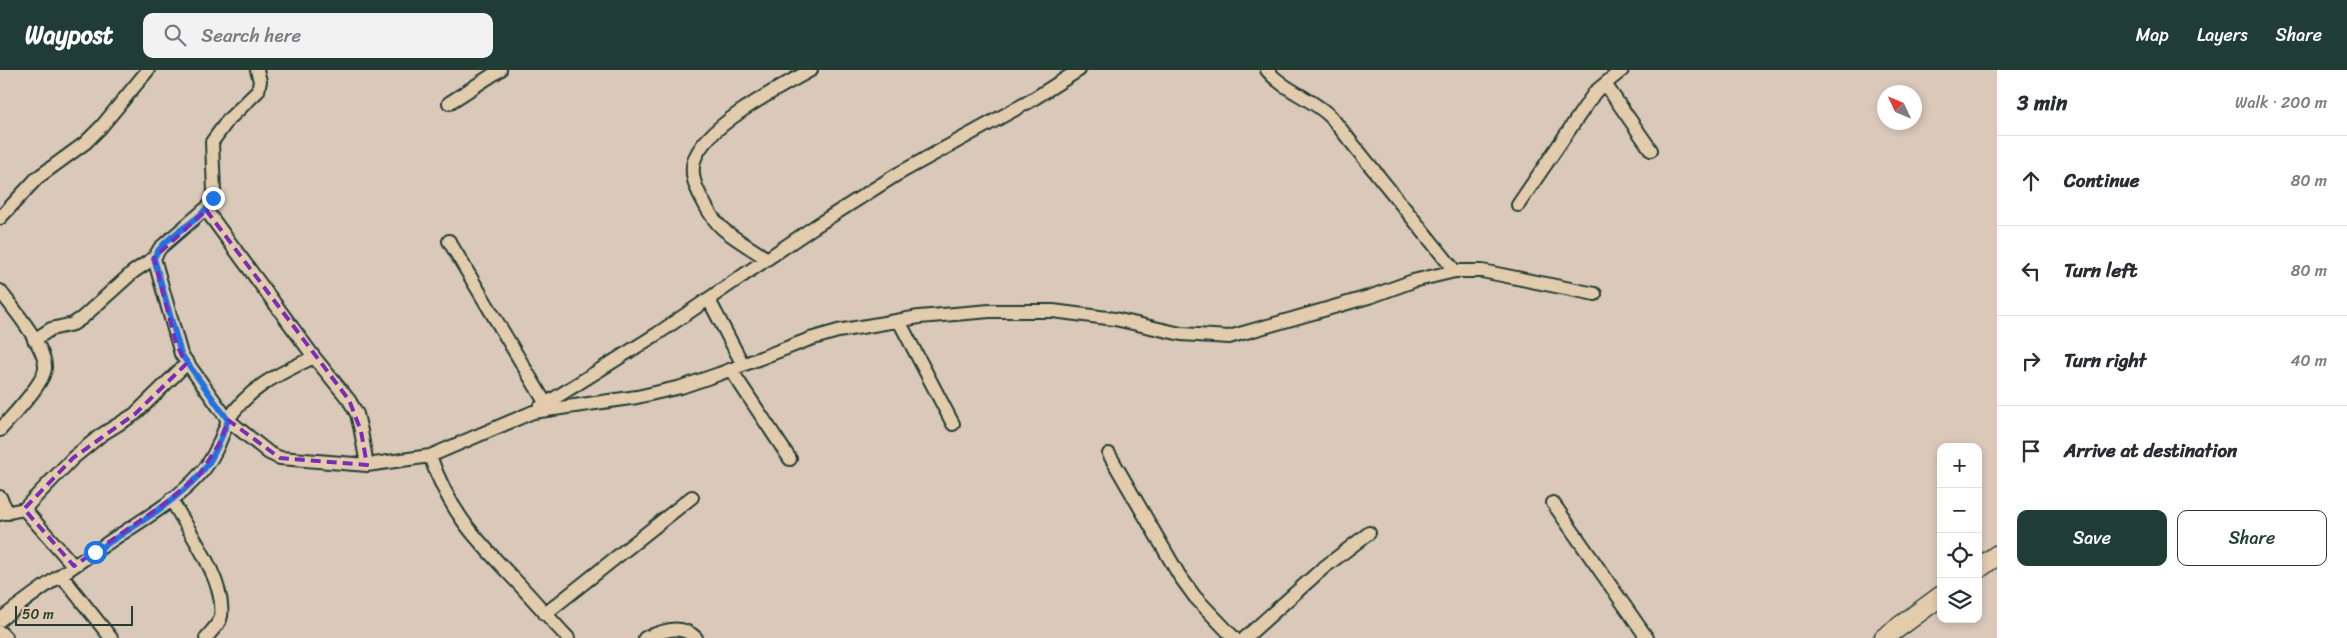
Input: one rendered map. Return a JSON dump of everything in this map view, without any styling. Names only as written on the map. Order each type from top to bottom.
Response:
[{"type":"street","points":[[0,218],[37,178],[85,143],[101,127],[148,70]]},
{"type":"street","points":[[34,340],[51,329],[73,324],[82,318],[133,272],[154,258],[160,248],[206,210],[214,192],[212,142],[228,120],[258,91],[260,81],[257,70]]},
{"type":"street","points":[[449,103],[500,70]]},
{"type":"street","points":[[767,259],[723,229],[713,219],[696,188],[693,175],[695,160],[702,147],[736,114],[811,70]]},
{"type":"street","points":[[154,258],[176,343],[186,364],[228,420],[269,453],[280,458],[367,465],[430,456],[533,412],[624,356],[767,259],[896,175],[1030,101],[1078,70]]},
{"type":"street","points":[[1267,70],[1274,78],[1319,105],[1341,127],[1454,271]]},
{"type":"street","points":[[1518,204],[1595,92],[1622,70]]},
{"type":"street","points":[[1605,84],[1651,150]]},
{"type":"street","points":[[206,210],[314,357],[340,387],[357,414],[367,465]]},
{"type":"street","points":[[449,241],[546,404]]},
{"type":"street","points":[[533,412],[637,396],[681,386],[737,367],[810,338],[838,330],[899,321],[990,311],[1053,311],[1115,319],[1182,334],[1229,337],[1354,302],[1413,281],[1454,271],[1482,271],[1595,294]]},
{"type":"street","points":[[0,291],[34,340],[44,360],[43,374],[0,430]]},
{"type":"street","points":[[709,300],[737,367],[790,459]]},
{"type":"street","points":[[899,321],[953,424]]},
{"type":"street","points":[[0,620],[171,499],[200,474],[221,441],[228,420],[244,397],[256,388],[314,357]]},
{"type":"street","points":[[0,497],[4,513],[24,509],[73,458],[101,435],[135,414],[186,364]]},
{"type":"street","points":[[1108,454],[1179,576],[1195,598],[1234,638]]},
{"type":"street","points":[[430,456],[440,483],[462,522],[493,559],[568,638]]},
{"type":"street","points":[[545,614],[692,496]]},
{"type":"street","points":[[171,499],[213,577],[220,599],[221,617],[206,638]]},
{"type":"street","points":[[1553,503],[1647,638]]},
{"type":"street","points":[[24,509],[74,566]]},
{"type":"street","points":[[1245,638],[1322,569],[1369,533]]},
{"type":"street","points":[[1982,566],[1997,555]]},
{"type":"street","points":[[61,575],[111,638]]},
{"type":"street","points":[[1884,638],[1937,599]]},
{"type":"street","points":[[645,638],[668,630],[682,628],[696,638]]},
{"type":"street","points":[[0,632],[6,638]]},
{"type":"highlighted area","points":[[206,210],[349,400],[361,431],[367,465],[280,458],[228,420],[221,441],[200,474],[163,505],[74,566],[24,509],[73,458],[135,414],[186,364],[176,343],[154,258]]},
{"type":"route","points":[[95,552],[185,488],[200,474],[221,441],[228,420],[186,364],[181,354],[176,343],[154,258],[160,248],[206,210],[213,198]]}]
